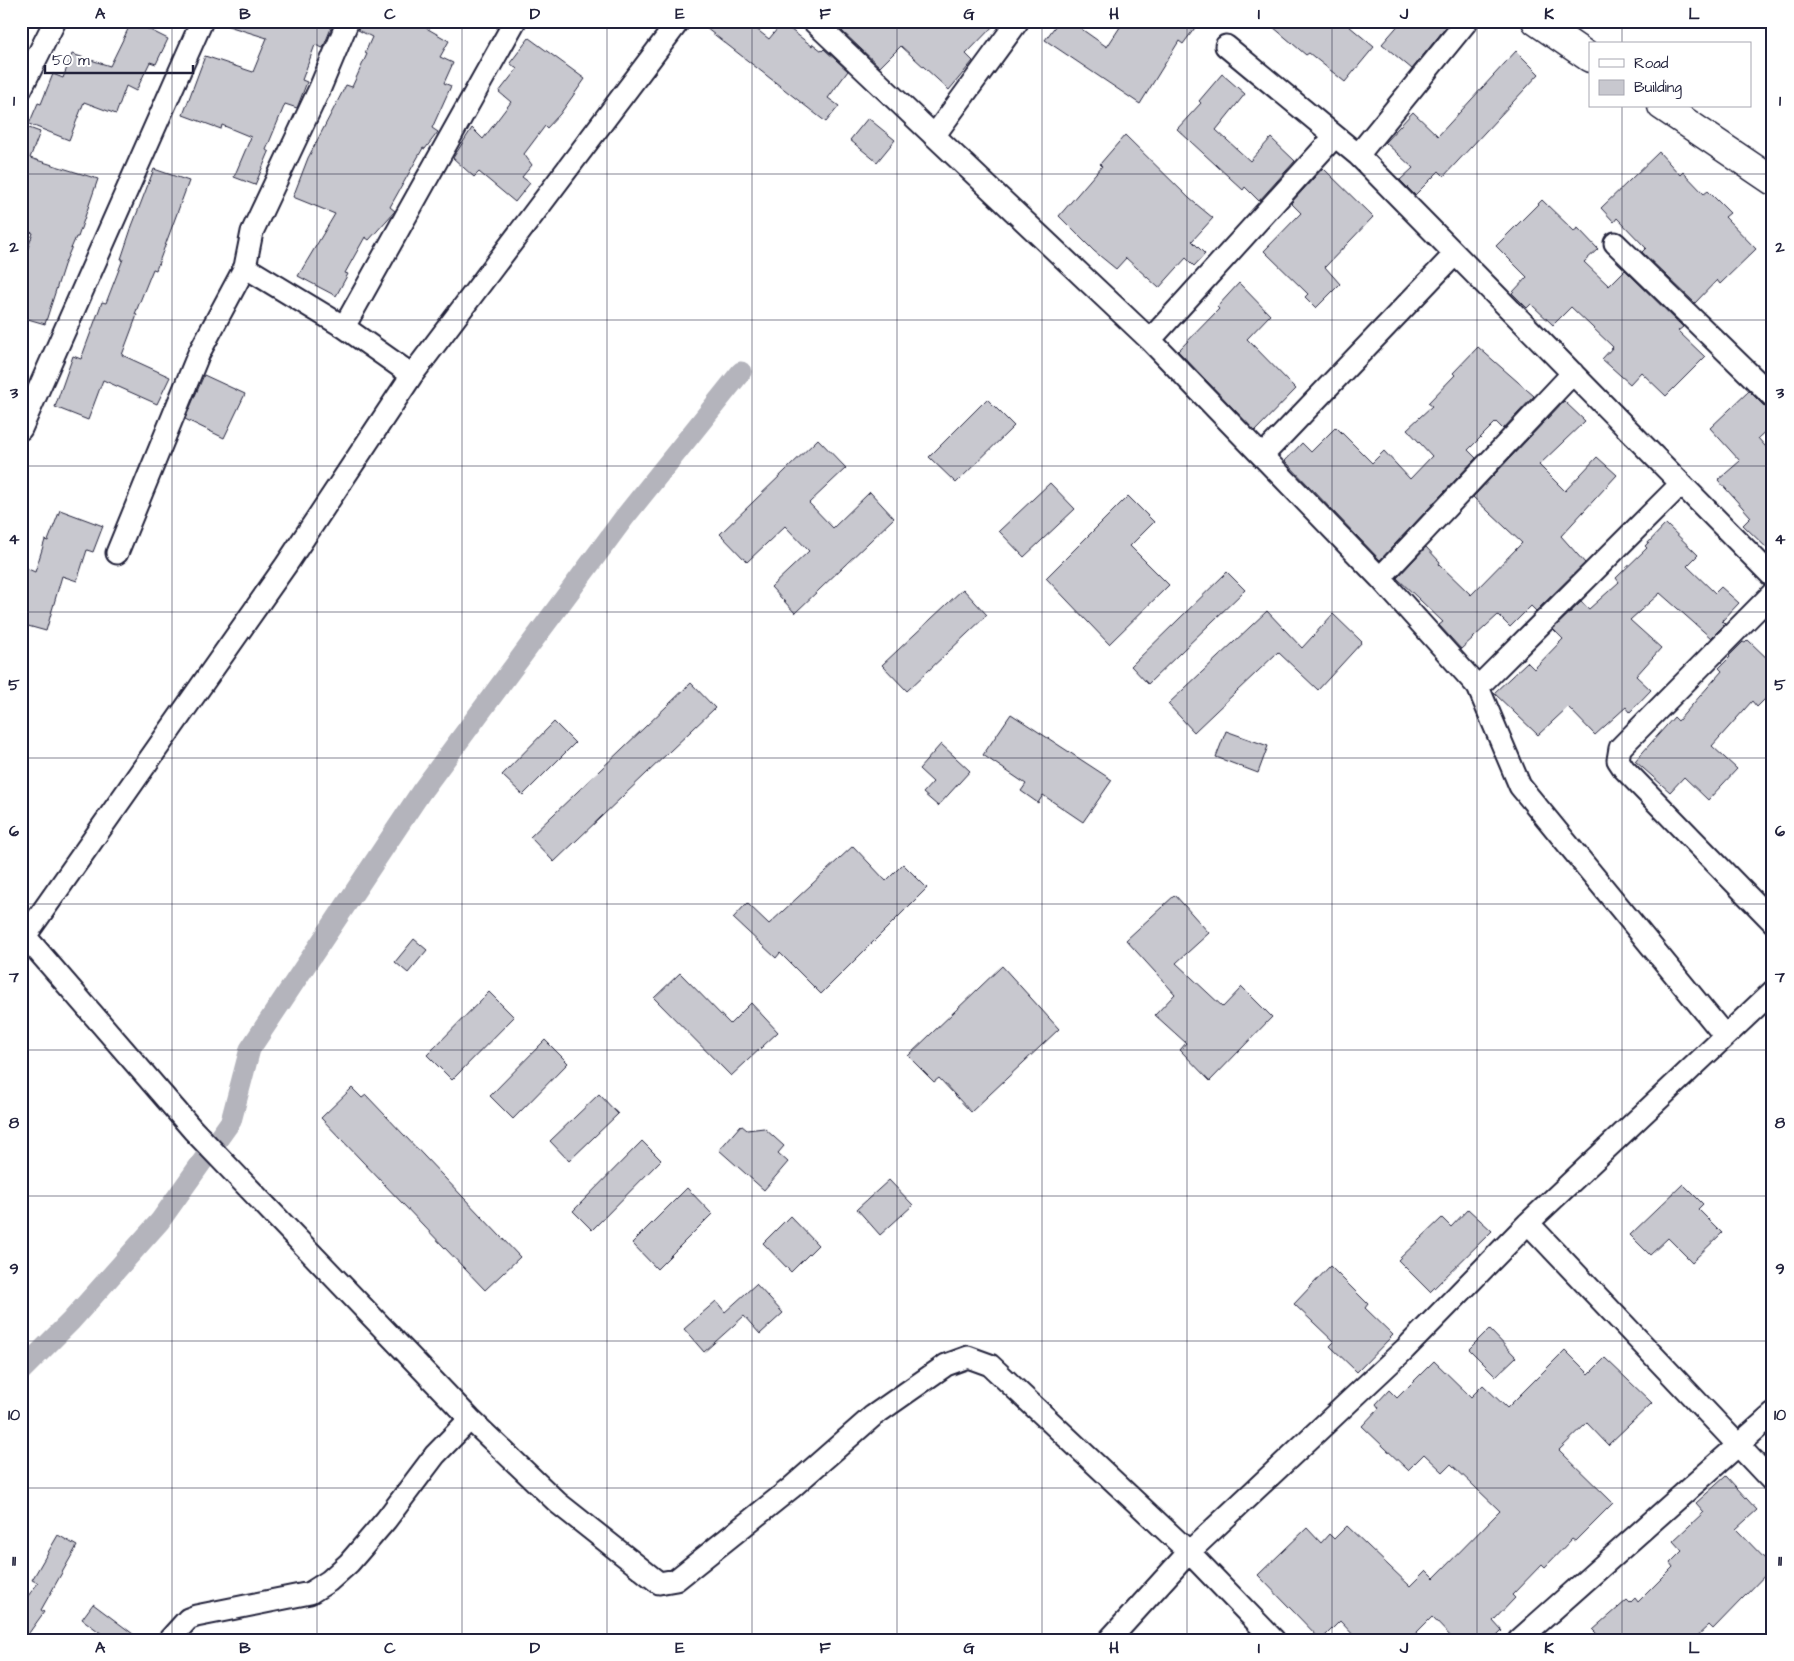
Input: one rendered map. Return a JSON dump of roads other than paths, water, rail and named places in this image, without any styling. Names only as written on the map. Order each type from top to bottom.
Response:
[{"type":"street","points":[[21,89],[55,21]]},
{"type":"street","points":[[21,430],[202,21]]},
{"type":"street","points":[[117,554],[199,353],[245,267],[252,232],[320,88],[348,21]]},
{"type":"street","points":[[344,327],[515,21]]},
{"type":"street","points":[[679,21],[412,375],[286,565],[23,939],[193,1130],[470,1419],[558,1503],[659,1583],[676,1580],[791,1488],[873,1416],[946,1365],[968,1358],[990,1365],[1190,1552],[1274,1640]]},
{"type":"street","points":[[813,21],[1150,340],[1380,578],[1478,687],[1520,786],[1725,1036]]},
{"type":"street","points":[[934,136],[1018,21]]},
{"type":"street","points":[[1358,155],[1467,21]]},
{"type":"street","points":[[1536,21],[1589,57]]},
{"type":"street","points":[[1226,46],[1358,155],[1773,577]]},
{"type":"street","points":[[1665,108],[1773,181]]},
{"type":"street","points":[[1150,340],[1335,136]]},
{"type":"street","points":[[1615,243],[1773,397]]},
{"type":"street","points":[[1263,455],[1455,254]]},
{"type":"street","points":[[245,267],[344,327],[412,375]]},
{"type":"street","points":[[1380,578],[1573,373]]},
{"type":"street","points":[[1478,687],[1681,484]]},
{"type":"street","points":[[1773,593],[1620,748],[1618,760],[1624,770],[1773,922]]},
{"type":"street","points":[[1109,1640],[1190,1552],[1405,1349],[1528,1223],[1773,991]]},
{"type":"street","points":[[1528,1223],[1773,1482]]},
{"type":"street","points":[[1519,1640],[1773,1414]]},
{"type":"street","points":[[169,1640],[188,1619],[196,1616],[310,1593],[329,1581],[349,1563],[386,1520],[435,1455],[470,1419]]},
{"type":"waterway","points":[[21,1371],[71,1321],[160,1221],[231,1121],[250,1049],[421,792],[624,518],[741,372]]}]
